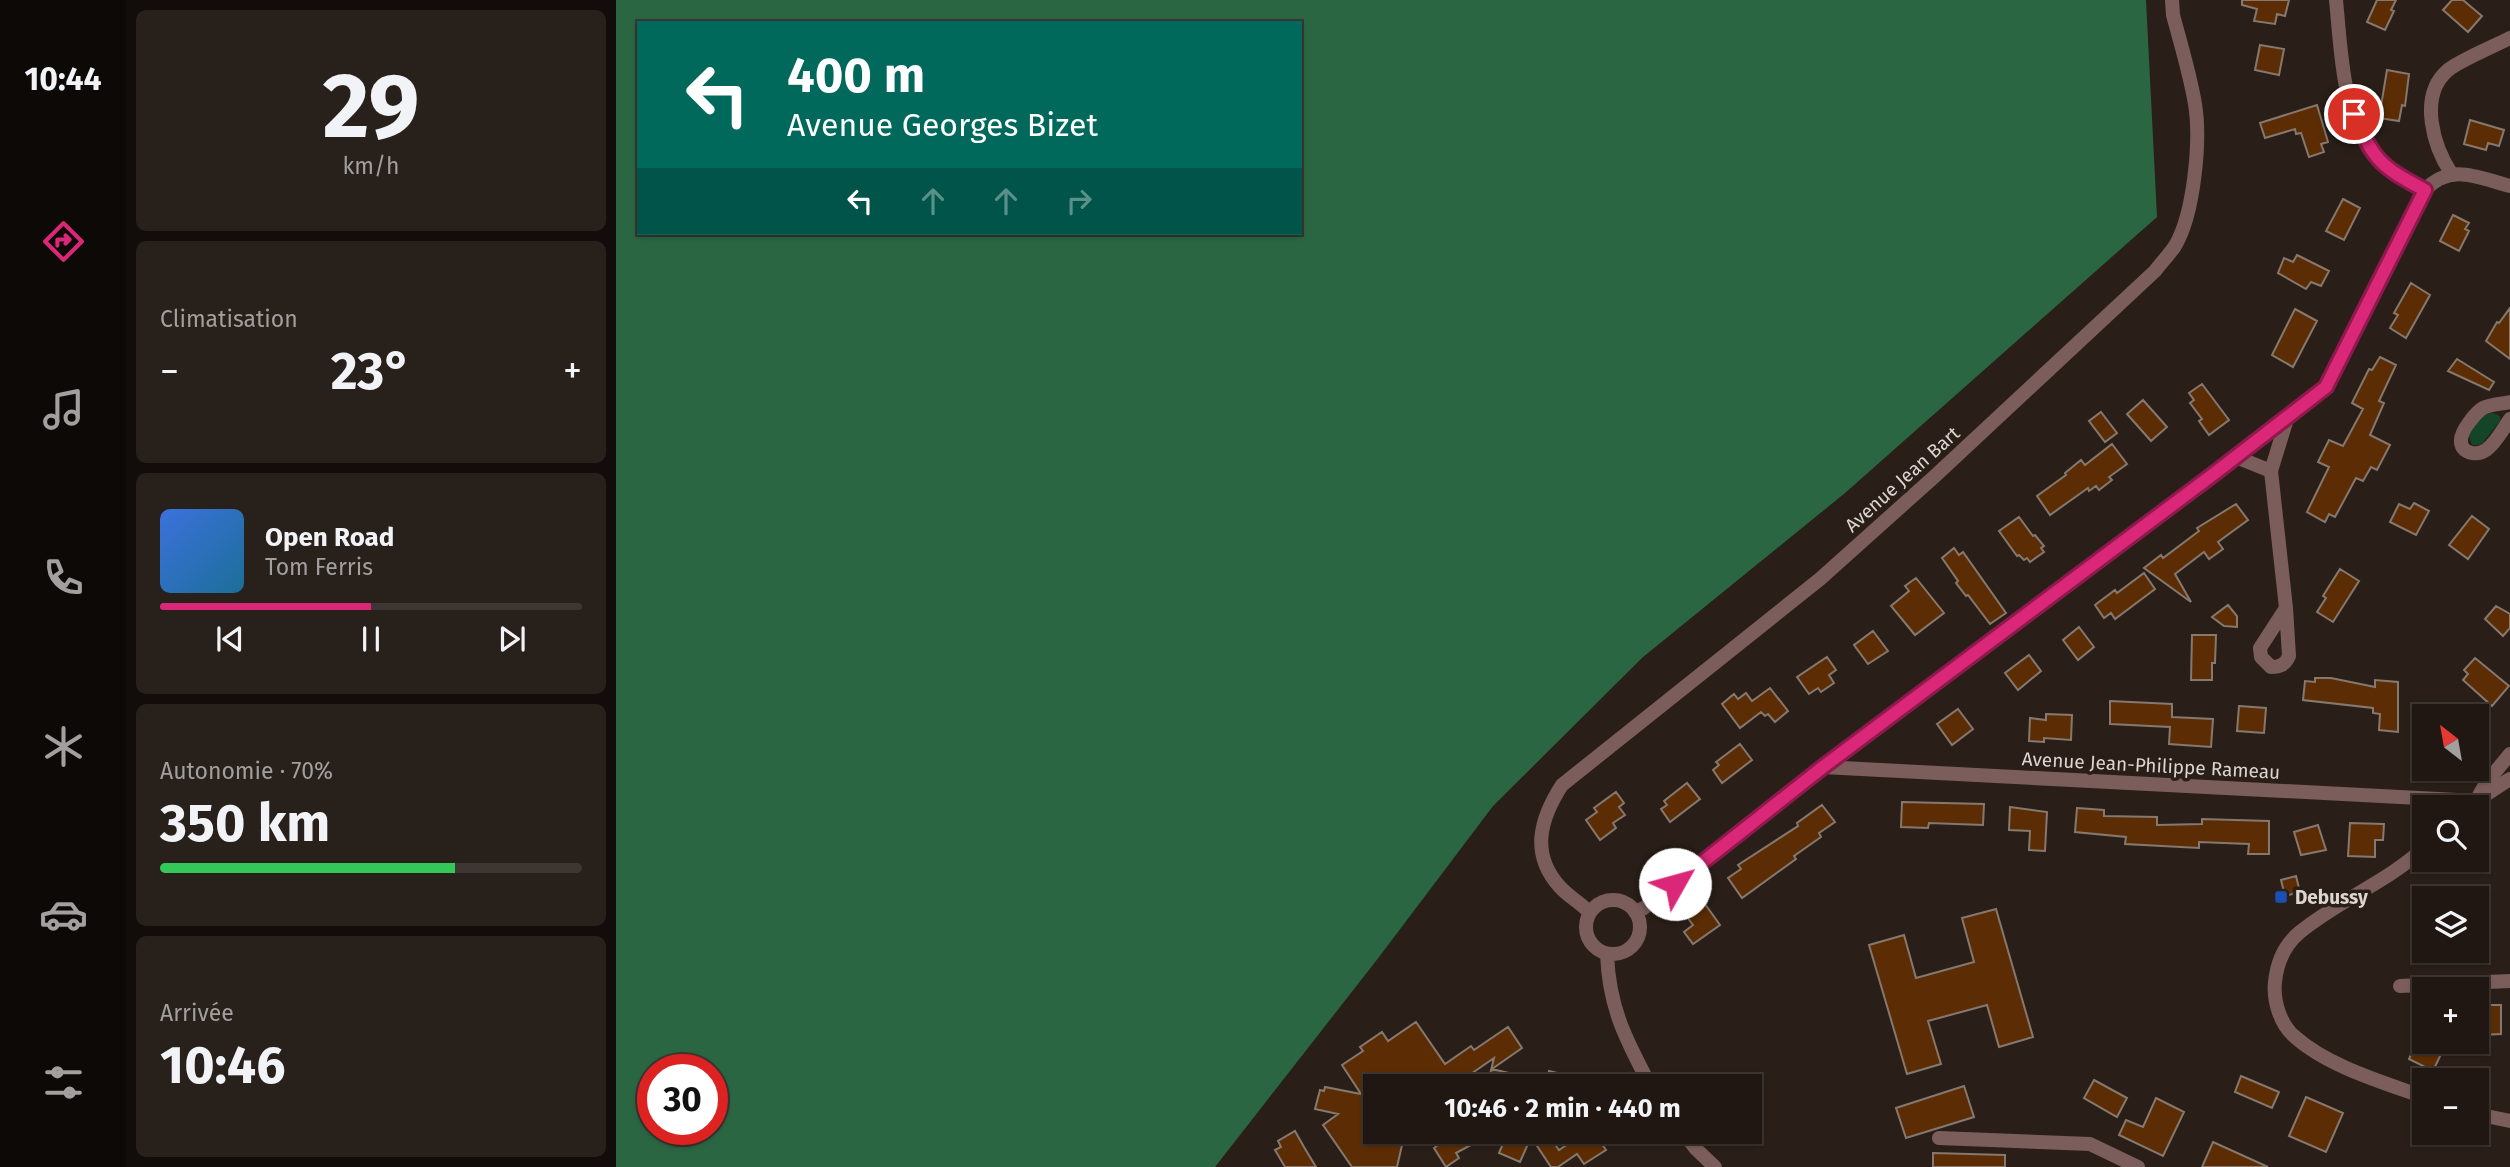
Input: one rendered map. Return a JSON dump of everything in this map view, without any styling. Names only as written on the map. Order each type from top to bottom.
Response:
[{"type":"street","name":"Avenue Jean Bart","points":[[1590,912],[1561,889],[1551,876],[1543,858],[1542,823],[1562,785],[1820,579],[2139,286],[2175,247],[2186,223],[2191,200],[2196,107],[2173,15],[2172,0]]},
{"type":"street","points":[[2336,0],[2345,93],[2363,136],[2375,158],[2396,175],[2425,190]]},
{"type":"street","points":[[2451,173],[2441,159],[2432,121],[2431,100],[2437,85],[2446,71],[2510,38]]},
{"type":"street","points":[[1635,912],[1644,908],[1823,767],[2326,387],[2425,190],[2432,183],[2451,173],[2462,173],[2510,186]]},
{"type":"street","points":[[2510,402],[2484,407],[2477,412],[2463,434],[2460,442],[2463,448],[2468,453],[2482,452],[2489,447],[2510,419]]},
{"type":"street","points":[[2286,608],[2272,471],[2287,419]]},
{"type":"street","points":[[2236,457],[2272,471]]},
{"type":"street","points":[[2478,795],[2510,754]]},
{"type":"street","name":"Avenue Jean-Philippe Rameau","points":[[1823,767],[2412,801]]},
{"type":"street","points":[[2486,795],[2510,779]]},
{"type":"street","points":[[2412,857],[2381,882],[2338,905],[2298,933],[2283,950],[2276,970],[2274,988],[2278,1010],[2292,1035],[2317,1052],[2412,1092]]},
{"type":"street","points":[[1613,900],[1621,901],[1635,912],[1640,929],[1633,946],[1616,954],[1607,954],[1594,947],[1586,928],[1590,912],[1604,902],[1613,900]]},
{"type":"street","points":[[1607,954],[1608,981],[1624,1037],[1644,1074]]},
{"type":"street","points":[[2400,986],[2510,981]]},
{"type":"street","points":[[2489,1117],[2510,1121]]},
{"type":"street","points":[[1939,1138],[2090,1144],[2137,1167]]},
{"type":"street","points":[[1692,1144],[1715,1167]]},
{"type":"green space","points":[[616,0],[2146,0],[2157,217],[1845,493],[1643,657],[1493,806],[1215,1167],[616,1167]]},
{"type":"green space","points":[[2493,413],[2500,416],[2500,421],[2481,445],[2472,445],[2469,436],[2476,424],[2484,415]]},
{"type":"building","points":[[2242,0],[2289,0],[2285,16],[2277,14],[2275,24],[2254,21],[2257,9],[2242,5]]},
{"type":"building","points":[[2377,0],[2396,0],[2385,30],[2367,22]]},
{"type":"building","points":[[2452,0],[2463,0],[2482,16],[2468,32],[2443,10]]},
{"type":"building","points":[[2260,45],[2284,49],[2279,75],[2255,70]]},
{"type":"building","points":[[2387,70],[2409,74],[2405,106],[2402,105],[2399,121],[2379,118]]},
{"type":"building","points":[[2317,105],[2328,142],[2321,144],[2324,152],[2309,157],[2301,133],[2296,134],[2295,129],[2265,138],[2260,123]]},
{"type":"building","points":[[2470,120],[2504,130],[2499,146],[2488,143],[2486,150],[2464,144]]},
{"type":"building","points":[[2343,199],[2360,208],[2344,240],[2326,231]]},
{"type":"building","points":[[2453,215],[2469,223],[2465,229],[2469,231],[2459,251],[2440,241]]},
{"type":"building","points":[[2297,255],[2329,271],[2321,286],[2311,282],[2306,289],[2278,273],[2284,258],[2293,262]]},
{"type":"building","points":[[2411,283],[2430,295],[2406,338],[2390,328],[2398,315],[2394,313]]},
{"type":"building","points":[[2510,308],[2510,359],[2486,341],[2497,322],[2499,323]]},
{"type":"building","points":[[2295,309],[2317,321],[2293,367],[2272,355]]},
{"type":"building","points":[[2380,357],[2396,365],[2379,401],[2384,403],[2370,435],[2390,445],[2377,470],[2371,467],[2363,481],[2356,478],[2335,517],[2329,514],[2325,522],[2307,512],[2329,467],[2318,462],[2329,440],[2343,446],[2363,409],[2352,403],[2369,369],[2372,370]]},
{"type":"building","points":[[2457,359],[2494,382],[2489,390],[2448,371]]},
{"type":"building","points":[[2202,384],[2229,420],[2209,435],[2199,421],[2202,419],[2190,403],[2194,400],[2189,393]]},
{"type":"building","points":[[2143,400],[2167,427],[2151,441],[2127,414]]},
{"type":"building","points":[[2101,412],[2117,433],[2105,442],[2089,421]]},
{"type":"building","points":[[2112,444],[2127,464],[2109,477],[2112,480],[2099,490],[2096,486],[2089,491],[2088,488],[2050,515],[2037,496],[2066,475],[2065,473],[2081,460],[2085,465]]},
{"type":"building","points":[[2414,503],[2429,511],[2416,535],[2390,522],[2399,504],[2410,509]]},
{"type":"building","points":[[2236,504],[2248,520],[2218,542],[2223,549],[2209,559],[2204,552],[2175,574],[2191,602],[2144,568],[2161,555],[2163,558],[2199,531],[2197,528]]},
{"type":"building","points":[[2472,516],[2489,529],[2468,559],[2449,545]]},
{"type":"building","points":[[2019,517],[2044,546],[2041,548],[2044,552],[2030,562],[2027,558],[2024,560],[2017,556],[1999,531]]},
{"type":"building","points":[[1954,548],[1959,555],[1963,552],[2006,613],[1990,624],[1956,583],[1958,581],[1942,558]]},
{"type":"building","points":[[2340,569],[2359,581],[2333,622],[2317,612],[2326,598],[2323,596]]},
{"type":"building","points":[[2144,573],[2155,589],[2115,619],[2111,613],[2104,618],[2095,605]]},
{"type":"building","points":[[1916,578],[1944,613],[1915,635],[1891,606],[1909,591],[1905,586]]},
{"type":"building","points":[[2228,605],[2237,616],[2237,627],[2224,626],[2212,617]]},
{"type":"building","points":[[2496,606],[2510,614],[2510,628],[2503,636],[2485,619]]},
{"type":"building","points":[[2079,627],[2094,647],[2078,660],[2063,640]]},
{"type":"building","points":[[1873,631],[1888,651],[1868,664],[1854,645]]},
{"type":"building","points":[[2192,635],[2216,635],[2212,680],[2191,680]]},
{"type":"building","points":[[2029,655],[2041,671],[2018,690],[2005,673]]},
{"type":"building","points":[[1827,657],[1836,670],[1829,675],[1834,683],[1821,692],[1818,688],[1809,694],[1797,677]]},
{"type":"building","points":[[2475,658],[2509,686],[2492,706],[2463,680],[2468,674],[2464,670]]},
{"type":"building","points":[[2315,678],[2331,678],[2375,687],[2375,680],[2398,682],[2398,732],[2379,730],[2380,714],[2373,713],[2373,708],[2303,700],[2305,681],[2315,682]]},
{"type":"building","points":[[1770,688],[1788,711],[1775,722],[1768,714],[1765,716],[1761,712],[1740,728],[1722,704],[1734,694],[1738,699],[1746,693],[1752,701]]},
{"type":"building","points":[[2110,701],[2172,704],[2172,717],[2213,719],[2211,747],[2169,744],[2170,727],[2110,724]]},
{"type":"building","points":[[2239,706],[2266,708],[2264,733],[2237,731]]},
{"type":"building","points":[[1958,709],[1973,729],[1952,745],[1937,724]]},
{"type":"building","points":[[2046,714],[2072,715],[2071,740],[2044,738],[2044,742],[2029,741],[2030,718],[2046,720]]},
{"type":"building","points":[[1740,744],[1752,760],[1722,783],[1713,770],[1719,765],[1716,762]]},
{"type":"building","points":[[1687,783],[1700,799],[1670,822],[1661,809],[1667,805],[1664,801]]},
{"type":"building","points":[[1616,792],[1624,803],[1619,807],[1625,815],[1613,823],[1616,828],[1600,840],[1586,820],[1597,812],[1594,808]]},
{"type":"building","points":[[1902,802],[1984,804],[1983,825],[1929,823],[1928,828],[1901,827]]},
{"type":"building","points":[[1822,805],[1835,822],[1819,833],[1821,837],[1794,856],[1796,859],[1742,898],[1728,878],[1741,869],[1738,865],[1798,826],[1797,823]]},
{"type":"building","points":[[2010,807],[2047,812],[2045,851],[2029,850],[2030,831],[2009,830]]},
{"type":"building","points":[[2077,808],[2104,810],[2104,816],[2157,817],[2157,825],[2202,824],[2202,819],[2269,821],[2269,854],[2248,854],[2249,844],[2199,842],[2199,848],[2125,844],[2126,837],[2075,832]]},
{"type":"building","points":[[2350,823],[2384,824],[2383,840],[2375,840],[2375,857],[2348,856]]},
{"type":"building","points":[[2318,825],[2326,850],[2301,855],[2294,832]]},
{"type":"building","points":[[2296,876],[2300,892],[2285,896],[2281,880]]},
{"type":"building","points":[[1705,904],[1720,925],[1693,944],[1684,932],[1693,925],[1687,917]]},
{"type":"building","points":[[1996,909],[2033,1037],[1999,1047],[1987,1005],[1928,1021],[1941,1064],[1907,1074],[1869,945],[1904,935],[1916,978],[1974,962],[1962,918]]},
{"type":"building","points":[[2489,1005],[2501,1005],[2501,1034],[2489,1035]]},
{"type":"building","points":[[1416,1022],[1445,1064],[1471,1046],[1474,1050],[1508,1027],[1522,1048],[1492,1069],[1513,1074],[1490,1074],[1494,1058],[1471,1074],[1363,1074],[1363,1144],[1402,1144],[1397,1167],[1352,1167],[1323,1125],[1338,1114],[1315,1109],[1320,1090],[1324,1091],[1325,1087],[1361,1094],[1342,1065],[1363,1051],[1360,1047],[1382,1032],[1388,1041]]},
{"type":"building","points":[[2412,1052],[2441,1054],[2434,1068],[2427,1068],[2409,1059]]},
{"type":"building","points":[[2241,1076],[2279,1092],[2272,1108],[2235,1092]]},
{"type":"building","points":[[2094,1080],[2127,1098],[2117,1117],[2084,1098]]},
{"type":"building","points":[[1964,1086],[1974,1117],[1906,1138],[1896,1108]]},
{"type":"building","points":[[2306,1097],[2343,1113],[2326,1152],[2289,1136]]},
{"type":"building","points":[[2156,1098],[2184,1112],[2163,1156],[2119,1135],[2126,1120],[2143,1127]]},
{"type":"building","points":[[1295,1131],[1316,1167],[1285,1167],[1275,1150],[1281,1147],[1278,1141]]},
{"type":"building","points":[[2213,1142],[2268,1167],[2202,1167]]},
{"type":"building","points":[[1440,1144],[1473,1144],[1456,1153],[1459,1158],[1446,1167],[1434,1148]]},
{"type":"building","points":[[1503,1144],[1528,1144],[1520,1162],[1499,1153]]},
{"type":"building","points":[[1536,1144],[1555,1144],[1559,1150],[1568,1144],[1602,1144],[1606,1150],[1584,1164],[1577,1154],[1558,1167],[1551,1167]]},
{"type":"building","points":[[1933,1153],[2005,1155],[2005,1167],[1933,1167]]},
{"type":"place","name":"Debussy","points":[[2281,897]]},
{"type":"route","points":[[1675,884],[1823,767],[2326,387],[2425,190],[2396,175],[2375,158],[2354,114]]}]
